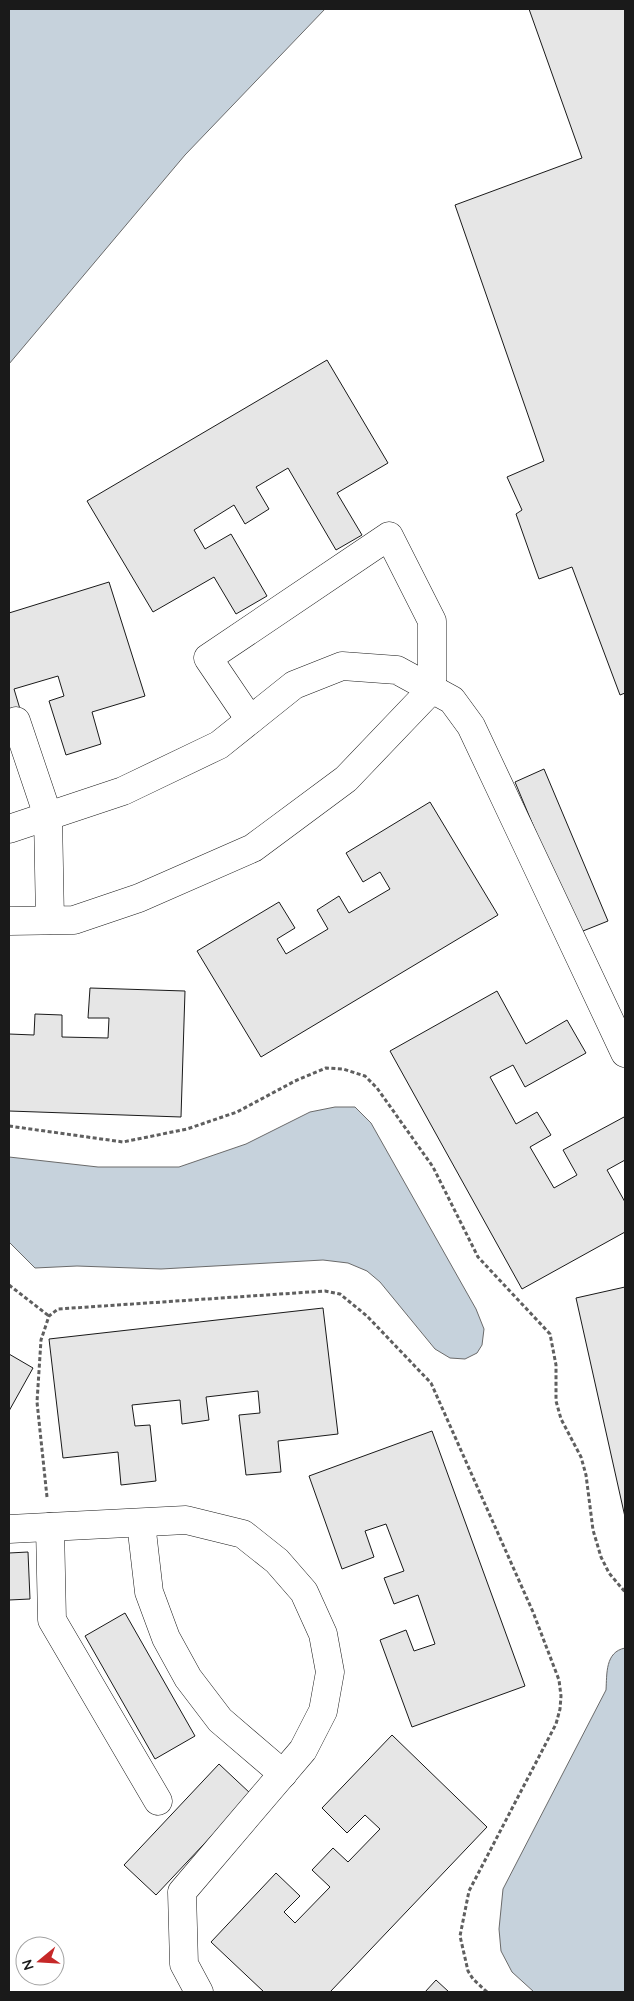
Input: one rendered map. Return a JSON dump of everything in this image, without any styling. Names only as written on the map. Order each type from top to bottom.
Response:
[{"type":"street","points":[[9,921],[74,920],[139,898],[253,848],[346,779],[432,689],[432,621],[389,536],[208,658],[250,720]]},
{"type":"street","points":[[9,829],[123,791],[219,745],[294,685],[342,666],[397,670],[452,700],[471,726],[625,1053]]},
{"type":"street","points":[[16,721],[48,816],[50,920]]},
{"type":"street","points":[[9,1529],[186,1520],[243,1534],[277,1561],[304,1592],[323,1634],[330,1672],[323,1711],[303,1750],[182,1892],[184,1964],[200,1992]]},
{"type":"street","points":[[141,1523],[149,1592],[166,1638],[188,1678],[220,1720],[283,1774]]},
{"type":"street","points":[[50,1527],[52,1620],[158,1801]]},
{"type":"path","points":[[9,1126],[123,1142],[133,1141],[187,1129],[237,1112],[295,1081],[326,1068],[344,1069],[365,1076],[382,1094],[433,1167],[478,1257],[550,1334],[556,1365],[556,1401],[561,1419],[581,1457],[586,1476],[594,1530],[601,1557],[609,1573],[625,1592]]},
{"type":"path","points":[[9,1285],[49,1316]]},
{"type":"path","points":[[50,1527],[38,1402],[41,1340],[49,1316],[58,1309],[325,1291],[334,1292],[340,1294],[367,1316],[431,1384],[533,1612],[559,1680],[561,1696],[556,1724],[470,1891],[460,1936],[468,1970],[473,1979],[487,1992]]},
{"type":"shaded area","points":[[9,9],[325,9],[185,155],[9,364]]},
{"type":"shaded area","points":[[335,1107],[355,1107],[371,1123],[476,1309],[484,1329],[482,1345],[477,1353],[465,1359],[450,1358],[435,1349],[380,1282],[367,1271],[348,1263],[323,1260],[161,1269],[77,1266],[35,1268],[9,1242],[9,1157],[98,1167],[179,1167],[246,1144],[310,1112]]},
{"type":"shaded area","points":[[625,1648],[625,1992],[534,1992],[512,1972],[501,1951],[499,1929],[503,1889],[606,1690],[610,1659],[618,1650]]},
{"type":"building","points":[[529,9],[625,9],[625,693],[620,695],[572,567],[539,579],[516,514],[522,510],[507,477],[544,461],[455,205],[582,158]]},
{"type":"building","points":[[327,360],[388,463],[337,493],[362,535],[336,550],[288,468],[256,487],[269,509],[245,524],[234,505],[194,530],[205,549],[231,534],[267,596],[236,614],[214,577],[153,612],[87,501]]},
{"type":"building","points":[[109,582],[145,696],[92,712],[101,744],[66,755],[49,701],[64,696],[58,676],[14,689],[20,709],[9,713],[9,613]]},
{"type":"building","points":[[544,769],[608,921],[578,933],[515,782]]},
{"type":"building","points":[[430,802],[498,915],[261,1057],[197,951],[279,902],[295,928],[277,939],[286,954],[328,929],[317,910],[339,896],[349,913],[390,889],[380,872],[363,882],[346,853]]},
{"type":"building","points":[[90,988],[185,991],[181,1117],[9,1111],[9,1034],[34,1035],[35,1014],[62,1015],[62,1037],[108,1038],[109,1018],[88,1018]]},
{"type":"building","points":[[497,991],[526,1044],[567,1020],[586,1053],[525,1087],[513,1065],[490,1077],[516,1124],[537,1112],[551,1135],[530,1147],[554,1188],[577,1175],[563,1150],[624,1117],[625,1120],[625,1160],[607,1170],[625,1202],[625,1232],[522,1289],[390,1051]]},
{"type":"building","points":[[625,1287],[625,1517],[576,1298]]},
{"type":"building","points":[[323,1308],[338,1434],[278,1441],[281,1472],[246,1475],[239,1415],[260,1413],[258,1391],[206,1397],[209,1420],[182,1424],[180,1400],[132,1405],[135,1426],[150,1425],[156,1481],[121,1485],[118,1452],[63,1458],[49,1339]]},
{"type":"building","points":[[9,1354],[33,1368],[9,1411]]},
{"type":"building","points":[[432,1431],[525,1686],[412,1727],[380,1640],[406,1630],[414,1651],[435,1644],[418,1595],[394,1604],[384,1578],[404,1571],[386,1524],[365,1531],[374,1557],[342,1569],[309,1476]]},
{"type":"building","points":[[28,1552],[30,1599],[9,1600],[9,1553]]},
{"type":"building","points":[[125,1613],[195,1736],[155,1759],[85,1636]]},
{"type":"building","points":[[392,1735],[487,1827],[330,1992],[264,1992],[211,1942],[276,1873],[300,1896],[284,1912],[295,1923],[330,1887],[312,1870],[333,1848],[348,1862],[380,1829],[365,1815],[347,1833],[322,1808]]},
{"type":"building","points":[[219,1764],[251,1794],[156,1895],[124,1865]]},
{"type":"building","points":[[436,1980],[449,1992],[425,1992]]}]
